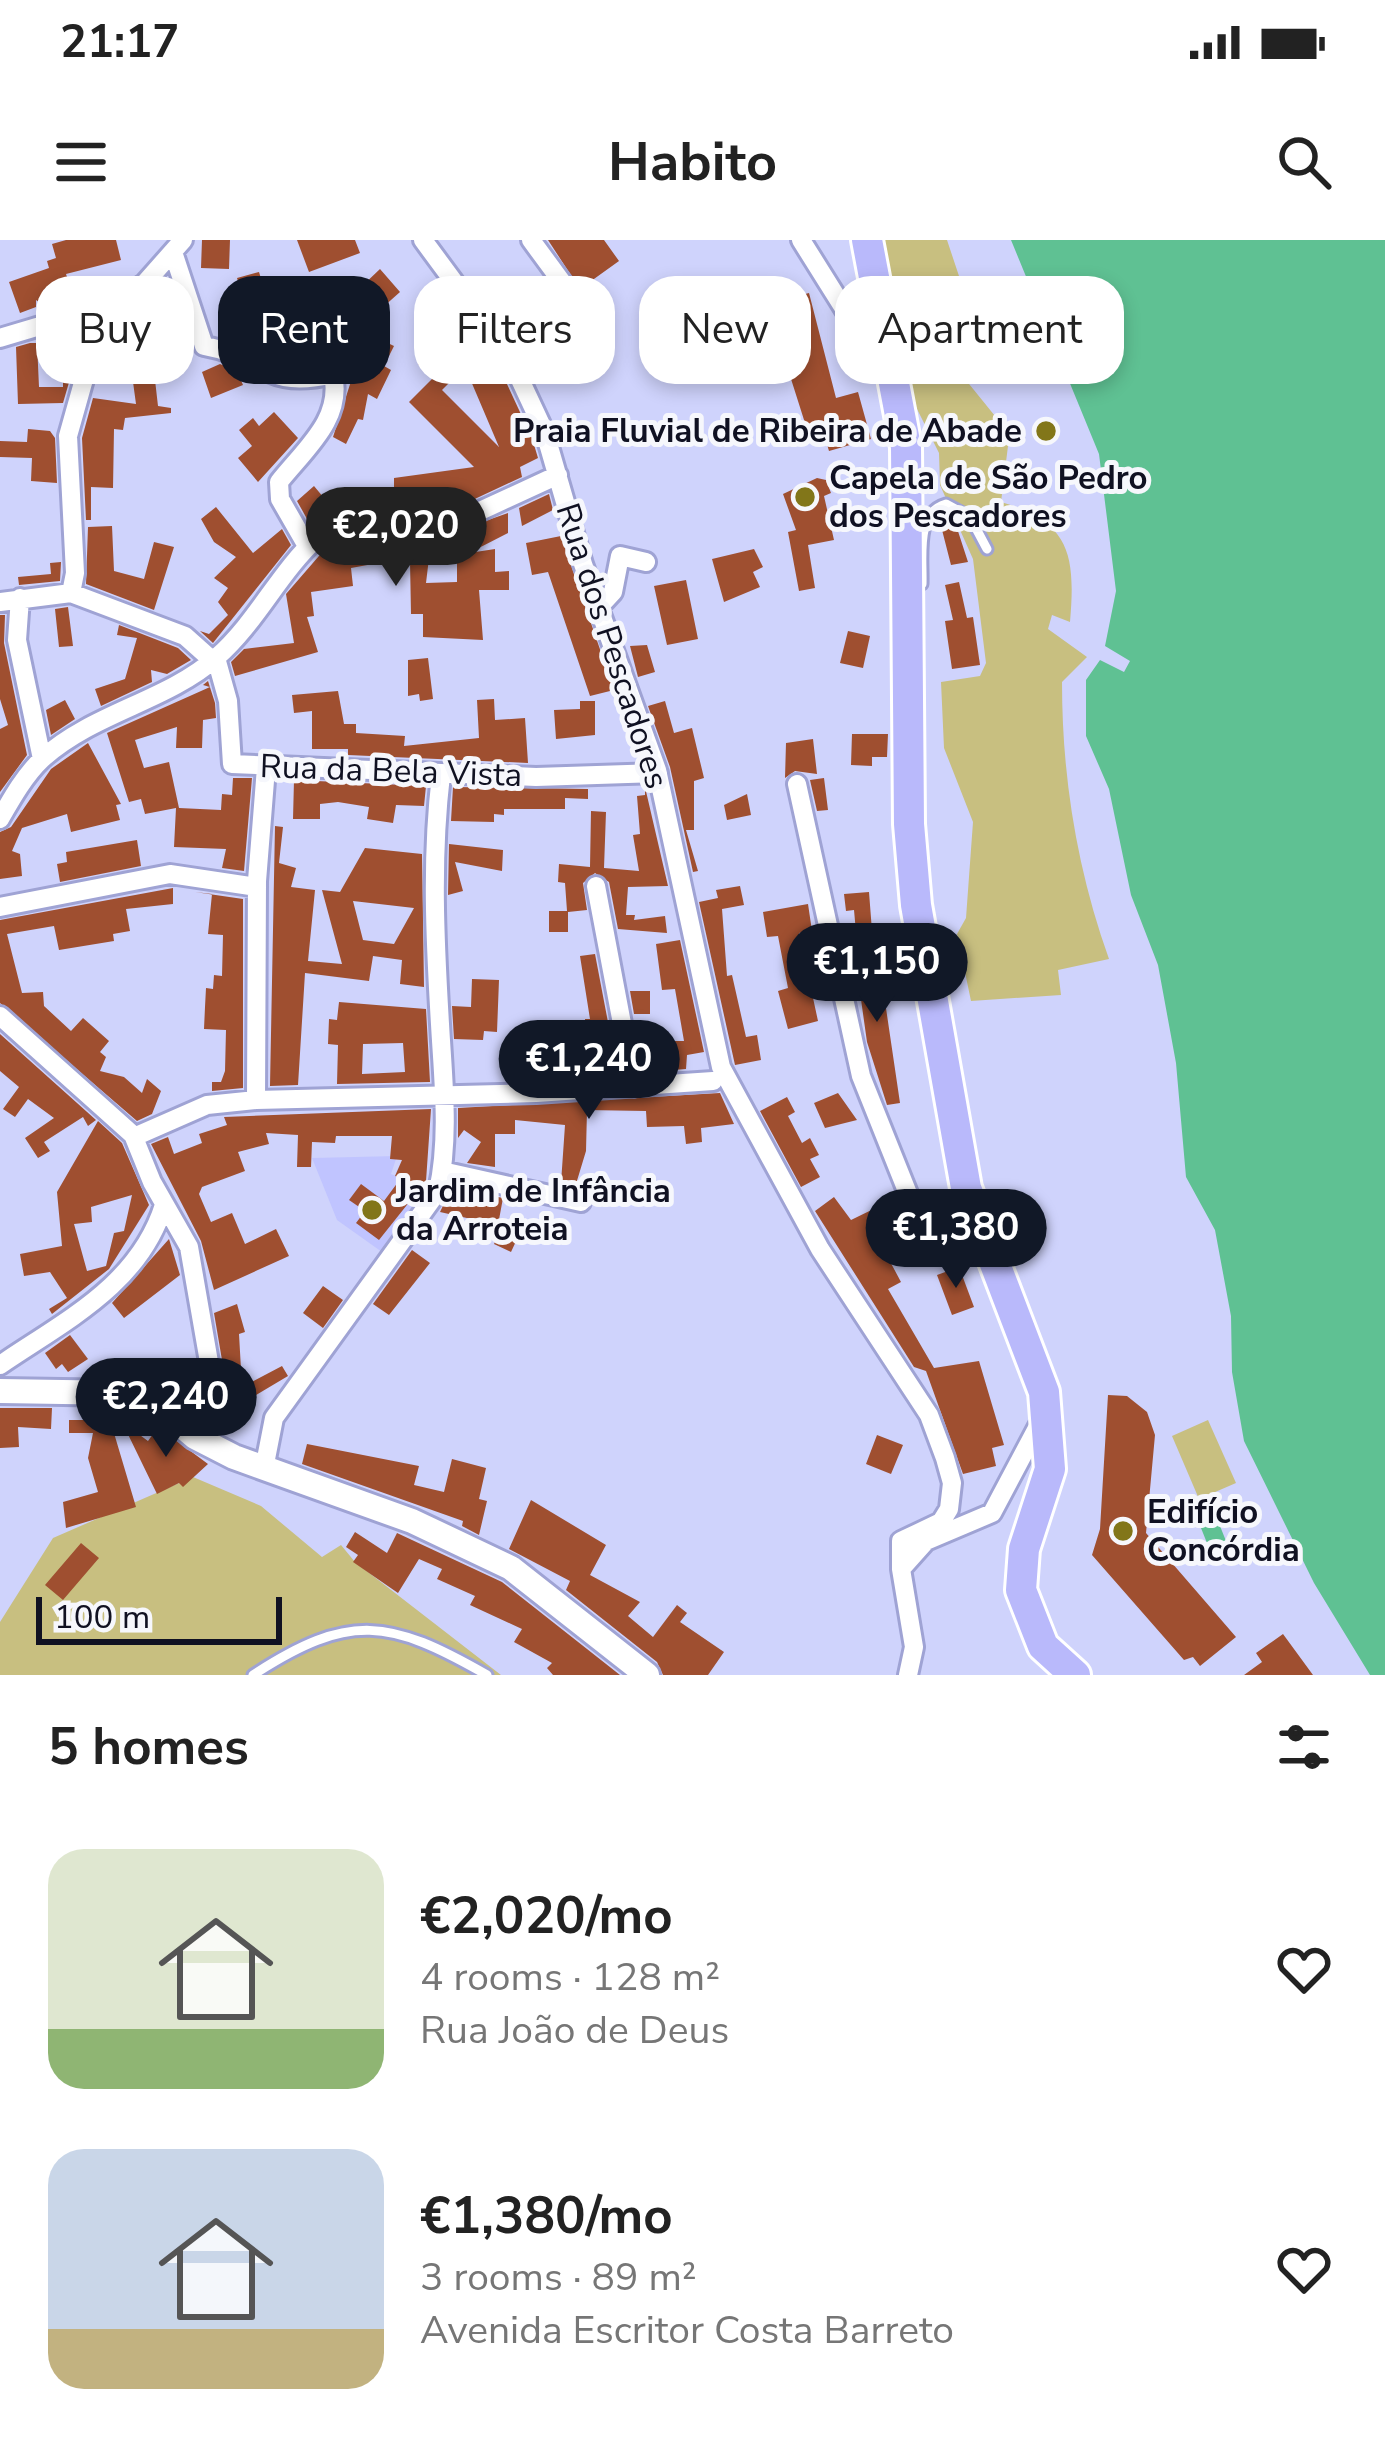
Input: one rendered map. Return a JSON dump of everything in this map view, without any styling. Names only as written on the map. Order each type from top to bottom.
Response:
[{"type":"main road","points":[[867,240],[874,276]]},
{"type":"main road","points":[[896,384],[906,447],[909,824],[916,905],[974,1211],[1040,1372],[1047,1411],[1050,1469],[1024,1549],[1021,1590],[1043,1646],[1075,1675]]},
{"type":"street","name":"Rua dos Pescadores","points":[[423,240],[510,358],[558,475],[658,773],[721,1067],[820,1249],[929,1415],[945,1458],[952,1483],[949,1509],[941,1522],[901,1541],[901,1569]]},
{"type":"street","points":[[531,240],[557,276]]},
{"type":"street","points":[[800,240],[835,291]]},
{"type":"street","points":[[146,276],[178,246],[204,346],[218,348]]},
{"type":"street","points":[[0,338],[36,327]]},
{"type":"street","points":[[71,592],[75,573],[68,436],[83,384]]},
{"type":"street","points":[[307,547],[280,499],[279,482],[331,417],[338,398],[335,384]]},
{"type":"street","points":[[0,819],[42,759],[89,726],[176,688],[214,660],[265,607],[307,547],[341,530],[467,517],[558,475]]},
{"type":"street","points":[[600,606],[614,592],[620,556],[646,562]]},
{"type":"street","points":[[42,759],[10,600],[71,592],[185,636],[214,660]]},
{"type":"street","name":"Rua da Bela Vista","points":[[214,660],[228,701],[229,759],[266,768],[441,775],[586,778],[658,773]]},
{"type":"street","points":[[256,1100],[257,886],[266,768]]},
{"type":"street","points":[[264,1469],[274,1418],[438,1191],[444,1094],[431,859],[441,775]]},
{"type":"street","points":[[797,784],[861,1076],[913,1206],[922,1219],[943,1222],[974,1211]]},
{"type":"street","points":[[0,907],[153,876],[194,874],[257,886]]},
{"type":"street","points":[[596,886],[634,1087]]},
{"type":"street","points":[[0,1016],[134,1137],[189,1247],[202,1302],[212,1393],[208,1444]]},
{"type":"street","points":[[134,1137],[207,1105],[256,1100],[713,1081]]},
{"type":"street","points":[[442,1172],[581,1202]]},
{"type":"street","points":[[0,1365],[84,1312],[130,1269],[153,1240],[164,1205]]},
{"type":"street","points":[[0,1391],[125,1393],[151,1400],[208,1444],[264,1469],[412,1521],[512,1568],[647,1675]]},
{"type":"street","points":[[908,1675],[914,1647],[901,1569],[926,1540],[992,1513],[1015,1477],[1032,1429],[1047,1411]]},
{"type":"lane","points":[[910,658],[919,650],[926,518],[946,503],[970,517],[987,549]]},
{"type":"lane","points":[[253,1675],[340,1628],[427,1640],[487,1675]]},
{"type":"shaded area","points":[[881,240],[947,240],[959,276],[888,276]]},
{"type":"shaded area","points":[[1011,240],[1385,240],[1385,1675],[1370,1675],[1314,1583],[1244,1441],[1232,1372],[1231,1316],[1215,1230],[1186,1177],[1176,1063],[1158,965],[1131,895],[1109,789],[1086,736],[1086,680],[1100,660],[1124,672],[1130,661],[1105,646],[1116,591],[1099,454],[1070,384],[1124,384],[1124,276],[1026,276]]},
{"type":"shaded area","points":[[909,384],[969,384],[995,416],[1008,446],[1001,502],[1041,519],[1054,531],[1069,559],[1070,622],[1052,615],[1048,629],[1087,657],[1062,682],[1065,753],[1080,857],[1109,959],[1058,970],[1061,995],[971,1001],[957,934],[966,918],[973,822],[944,748],[941,682],[980,676],[986,663],[973,559],[940,485],[939,453]]},
{"type":"shaded area","name":"Jardim de Infância da Arroteia","points":[[397,1156],[391,1174],[425,1187],[382,1252],[337,1220],[312,1158]]},
{"type":"shaded area","points":[[1208,1420],[1236,1483],[1199,1499],[1172,1436]]},
{"type":"shaded area","points":[[193,1477],[261,1506],[322,1557],[341,1545],[355,1562],[501,1675],[0,1675],[0,1622],[53,1538]]},
{"type":"shaded area","points":[[1216,1516],[1228,1546],[1211,1553],[1199,1523]]},
{"type":"building","points":[[116,240],[121,260],[67,276],[36,276],[36,307],[20,313],[9,282],[49,268],[47,261],[56,258],[52,244]]},
{"type":"building","points":[[202,240],[230,240],[229,269],[201,268]]},
{"type":"building","points":[[297,240],[355,240],[360,253],[309,272]]},
{"type":"building","points":[[548,240],[604,240],[619,261],[598,276],[572,276]]},
{"type":"building","points":[[390,280],[400,292],[390,301]]},
{"type":"building","points":[[811,301],[836,398],[858,392],[871,439],[829,451],[825,438],[811,442],[793,384],[811,384]]},
{"type":"building","points":[[36,343],[36,384],[69,384],[63,403],[18,404],[16,347]]},
{"type":"building","points":[[218,365],[218,384],[243,385],[211,398],[202,372]]},
{"type":"building","points":[[133,384],[155,384],[158,406],[171,408],[171,413],[125,418],[123,430],[114,429],[113,488],[91,487],[91,520],[86,520],[82,438],[93,398],[136,404]]},
{"type":"building","points":[[350,384],[384,384],[377,399],[368,394],[363,420],[358,419],[346,444],[333,437]]},
{"type":"building","points":[[427,384],[448,384],[442,390],[499,447],[472,384],[507,384],[538,458],[520,467],[522,477],[464,504],[379,511],[311,526],[297,501],[314,486],[329,504],[339,502],[340,506],[394,497],[394,478],[474,467],[409,402]]},
{"type":"building","points":[[274,412],[298,438],[258,482],[238,458],[252,446],[239,430],[253,418],[259,426]]},
{"type":"building","points":[[28,429],[50,431],[55,438],[57,483],[31,481],[32,458],[0,457],[0,441],[27,442]]},
{"type":"building","points":[[817,478],[826,480],[831,493],[824,496],[834,540],[808,545],[815,588],[799,591],[788,532],[796,530],[783,494]]},
{"type":"building","points":[[549,494],[553,510],[522,526],[519,508]]},
{"type":"building","points":[[216,507],[253,553],[282,529],[291,545],[213,643],[200,631],[209,634],[228,615],[218,602],[228,588],[214,578],[236,557],[214,542],[201,519]]},
{"type":"building","points":[[508,513],[508,533],[469,553],[495,549],[495,572],[509,571],[509,590],[479,590],[483,640],[423,637],[423,614],[411,614],[410,561],[384,562],[351,568],[353,586],[311,592],[314,616],[307,617],[318,652],[235,676],[231,662],[244,649],[294,643],[286,594],[325,549],[432,533],[426,583],[457,582],[457,531]]},
{"type":"building","points":[[955,522],[968,562],[951,565],[941,526]]},
{"type":"building","points":[[112,526],[114,571],[144,579],[154,542],[174,547],[154,610],[86,584],[88,527]]},
{"type":"building","points":[[561,536],[614,690],[590,696],[548,572],[532,575],[526,543]]},
{"type":"building","points":[[754,549],[763,567],[753,572],[760,587],[724,602],[712,559]]},
{"type":"building","points":[[61,562],[60,581],[19,585],[18,577],[51,574],[50,563]]},
{"type":"building","points":[[686,580],[698,639],[667,645],[654,586]]},
{"type":"building","points":[[959,582],[967,618],[973,617],[980,665],[952,669],[945,621],[953,620],[945,585]]},
{"type":"building","points":[[68,607],[73,646],[59,647],[55,609]]},
{"type":"building","points":[[0,615],[5,615],[4,643],[27,755],[0,792],[0,729],[8,725],[0,699]]},
{"type":"building","points":[[119,625],[178,648],[191,660],[167,674],[151,670],[152,682],[101,706],[95,689],[125,679],[137,638],[117,635]]},
{"type":"building","points":[[848,631],[870,636],[863,668],[840,663]]},
{"type":"building","points":[[647,645],[655,672],[638,677],[630,646]]},
{"type":"building","points":[[428,658],[433,699],[420,701],[419,694],[408,696],[408,660]]},
{"type":"building","points":[[210,687],[216,718],[203,720],[202,748],[176,748],[177,727],[135,740],[144,768],[169,762],[179,808],[221,810],[222,794],[232,795],[233,778],[252,778],[244,871],[222,868],[226,849],[174,847],[176,808],[145,814],[141,799],[129,802],[107,733]]},
{"type":"building","points":[[338,691],[344,724],[356,724],[356,733],[405,736],[404,746],[479,738],[477,700],[494,699],[495,720],[525,718],[528,763],[348,755],[348,749],[312,749],[312,711],[294,713],[292,695]]},
{"type":"building","points":[[65,700],[75,719],[51,735],[46,710]]},
{"type":"building","points":[[580,701],[595,701],[595,735],[556,739],[554,710],[580,709]]},
{"type":"building","points":[[665,701],[674,733],[692,728],[704,778],[694,781],[694,830],[686,830],[698,871],[693,872],[670,767],[648,706]]},
{"type":"building","points":[[852,734],[888,734],[887,757],[872,757],[872,766],[851,765]]},
{"type":"building","points":[[813,739],[817,774],[795,771],[785,778],[786,743]]},
{"type":"building","points":[[88,743],[121,804],[116,805],[120,820],[71,832],[67,814],[22,828],[12,851],[20,854],[22,876],[0,879],[0,832],[11,827],[51,769]]},
{"type":"building","points":[[824,778],[828,810],[817,811],[810,780]]},
{"type":"building","points":[[294,780],[426,786],[424,806],[396,805],[393,823],[367,819],[369,807],[338,802],[320,804],[320,819],[293,819]]},
{"type":"building","points":[[453,787],[588,789],[588,799],[565,798],[565,809],[504,809],[504,815],[494,814],[494,822],[451,821]]},
{"type":"building","points":[[645,787],[668,886],[628,887],[626,915],[635,915],[634,920],[665,916],[667,933],[618,929],[609,882],[595,873],[583,883],[587,910],[568,912],[568,932],[549,932],[549,911],[567,911],[565,883],[558,882],[559,864],[590,867],[591,811],[606,812],[604,868],[639,871],[633,835],[640,834],[637,796],[645,795]]},
{"type":"building","points":[[747,794],[751,815],[727,820],[724,805]]},
{"type":"building","points":[[275,826],[283,827],[279,863],[296,868],[291,887],[315,890],[308,961],[342,964],[322,890],[340,892],[365,848],[422,854],[424,987],[400,984],[402,960],[373,956],[369,981],[305,973],[298,1085],[270,1086]],"holes":[[[353,901],[414,908],[394,944],[363,940]]]},
{"type":"building","points":[[137,840],[141,866],[60,882],[57,864],[67,862],[66,852]]},
{"type":"building","points":[[449,844],[503,850],[502,871],[455,862],[463,891],[448,895]]},
{"type":"building","points":[[740,886],[744,905],[722,909],[727,976],[732,975],[746,1037],[757,1035],[761,1060],[735,1065],[699,902],[718,898],[716,890]]},
{"type":"building","points":[[173,888],[173,904],[126,909],[130,931],[113,934],[114,941],[59,950],[54,926],[7,934],[22,993],[43,992],[44,1006],[71,1031],[83,1018],[109,1041],[100,1052],[106,1057],[100,1071],[124,1077],[142,1093],[147,1079],[161,1091],[152,1114],[137,1121],[0,1003],[0,920]]},
{"type":"building","points":[[869,892],[872,931],[856,932],[854,910],[846,911],[844,894]]},
{"type":"building","points":[[212,894],[243,899],[243,1088],[212,1091],[212,1082],[221,1082],[225,1071],[226,1030],[204,1029],[206,988],[213,989],[214,975],[222,976],[223,935],[208,934]]},
{"type":"building","points":[[808,904],[812,931],[799,933],[818,1021],[788,1029],[778,991],[788,988],[778,936],[767,937],[763,912]]},
{"type":"building","points":[[680,940],[704,1052],[687,1055],[686,1069],[645,1072],[639,1041],[684,1041],[675,989],[662,990],[656,944]]},
{"type":"building","points":[[595,954],[611,1038],[599,1039],[602,1074],[618,1074],[549,1079],[550,1066],[581,1069],[578,1034],[586,1034],[585,1019],[590,1019],[580,956]]},
{"type":"building","points":[[878,954],[900,1103],[887,1105],[867,1042],[855,957]]},
{"type":"building","points":[[472,979],[499,980],[497,1032],[484,1031],[483,1040],[454,1039],[452,1006],[471,1007]]},
{"type":"building","points":[[630,991],[650,991],[650,1014],[634,1014]]},
{"type":"building","points":[[339,1002],[426,1009],[430,1082],[337,1084],[338,1045],[328,1044],[329,1019],[337,1020]],"holes":[[[403,1043],[405,1072],[362,1074],[363,1044]]]},
{"type":"building","points":[[0,1034],[96,1120],[88,1126],[83,1117],[44,1142],[50,1151],[38,1158],[25,1138],[54,1118],[28,1099],[15,1117],[3,1109],[19,1087],[0,1071]]},
{"type":"building","points":[[720,1093],[734,1124],[701,1128],[702,1142],[686,1144],[684,1126],[647,1127],[646,1111],[587,1110],[586,1151],[576,1184],[561,1183],[565,1125],[515,1120],[515,1134],[495,1134],[495,1167],[467,1163],[481,1142],[464,1130],[458,1138],[458,1108]]},
{"type":"building","points":[[838,1093],[857,1120],[825,1128],[814,1103]]},
{"type":"building","points":[[787,1097],[795,1112],[788,1116],[802,1143],[810,1138],[819,1155],[810,1159],[820,1177],[801,1187],[760,1111]]},
{"type":"building","points":[[431,1109],[426,1181],[379,1240],[356,1223],[365,1211],[349,1200],[361,1184],[384,1201],[401,1178],[395,1176],[402,1160],[390,1159],[392,1136],[336,1136],[335,1143],[312,1142],[311,1167],[297,1167],[298,1135],[266,1133],[269,1144],[238,1152],[245,1171],[202,1187],[199,1194],[211,1222],[232,1213],[245,1244],[276,1229],[289,1256],[214,1290],[201,1241],[151,1144],[168,1137],[174,1154],[202,1143],[199,1134],[227,1125],[224,1117]]},
{"type":"building","points":[[98,1121],[122,1143],[149,1205],[109,1269],[52,1314],[49,1309],[67,1298],[50,1272],[24,1276],[20,1254],[62,1246],[57,1192]],"holes":[[[132,1195],[124,1231],[114,1233],[106,1266],[87,1271],[74,1224],[92,1222],[91,1207]]]},
{"type":"building","points":[[452,1187],[503,1198],[498,1225],[440,1212]]},
{"type":"building","points":[[834,1197],[851,1220],[894,1199],[904,1232],[878,1239],[901,1282],[888,1289],[934,1368],[979,1361],[1004,1445],[992,1448],[996,1466],[963,1474],[926,1371],[914,1367],[815,1211]]},
{"type":"building","points":[[502,1228],[518,1237],[511,1252],[494,1244]]},
{"type":"building","points":[[169,1239],[180,1275],[124,1318],[112,1303]]},
{"type":"building","points":[[412,1250],[430,1263],[389,1315],[373,1304]]},
{"type":"building","points":[[959,1267],[974,1307],[952,1315],[937,1275]]},
{"type":"building","points":[[323,1286],[343,1300],[323,1328],[303,1313]]},
{"type":"building","points":[[237,1304],[245,1332],[239,1334],[242,1387],[282,1366],[288,1376],[251,1398],[251,1404],[243,1403],[243,1417],[222,1416],[222,1360],[214,1313]]},
{"type":"building","points":[[70,1335],[88,1359],[68,1372],[62,1364],[56,1369],[45,1353]]},
{"type":"building","points":[[180,1375],[195,1375],[195,1415],[168,1392],[180,1393]]},
{"type":"building","name":"Edifício Concórdia","points":[[1108,1395],[1127,1396],[1147,1412],[1155,1435],[1146,1533],[1236,1637],[1200,1666],[1193,1657],[1184,1660],[1092,1555],[1100,1529]]},
{"type":"building","points":[[0,1408],[52,1408],[51,1429],[18,1427],[19,1447],[0,1448]]},
{"type":"building","points":[[95,1409],[135,1413],[111,1423],[136,1507],[66,1528],[63,1502],[98,1492],[88,1458],[93,1433],[69,1433],[69,1420],[95,1420]]},
{"type":"building","points":[[122,1422],[148,1441],[158,1427],[208,1464],[183,1487],[179,1483],[157,1494]]},
{"type":"building","points":[[877,1435],[903,1445],[891,1474],[866,1464]]},
{"type":"building","points":[[307,1444],[419,1466],[414,1485],[444,1492],[452,1459],[486,1468],[479,1499],[487,1501],[479,1535],[462,1526],[463,1521],[302,1464]]},
{"type":"building","points":[[531,1500],[606,1545],[590,1575],[640,1602],[628,1616],[653,1637],[677,1605],[687,1613],[680,1622],[724,1652],[708,1675],[663,1675],[657,1662],[566,1590],[570,1581],[509,1549]]},
{"type":"building","points":[[355,1532],[387,1553],[397,1533],[502,1582],[620,1675],[553,1675],[547,1668],[552,1663],[514,1642],[522,1629],[470,1605],[475,1596],[437,1579],[442,1569],[419,1559],[398,1593],[353,1562],[358,1555],[346,1547]]},
{"type":"building","points":[[81,1543],[99,1558],[63,1600],[45,1585]]},
{"type":"building","points":[[1283,1634],[1313,1675],[1244,1675],[1262,1662],[1256,1653]]},
{"type":"place","name":"Praia Fluvial de Ribeira de Abade","points":[[1046,431]]},
{"type":"place","name":"Capela de São Pedro dos Pescadores","points":[[805,497]]},
{"type":"place","name":"Jardim de Infância da Arroteia","points":[[372,1210]]},
{"type":"place","name":"Edifício Concórdia","points":[[1123,1531]]}]
